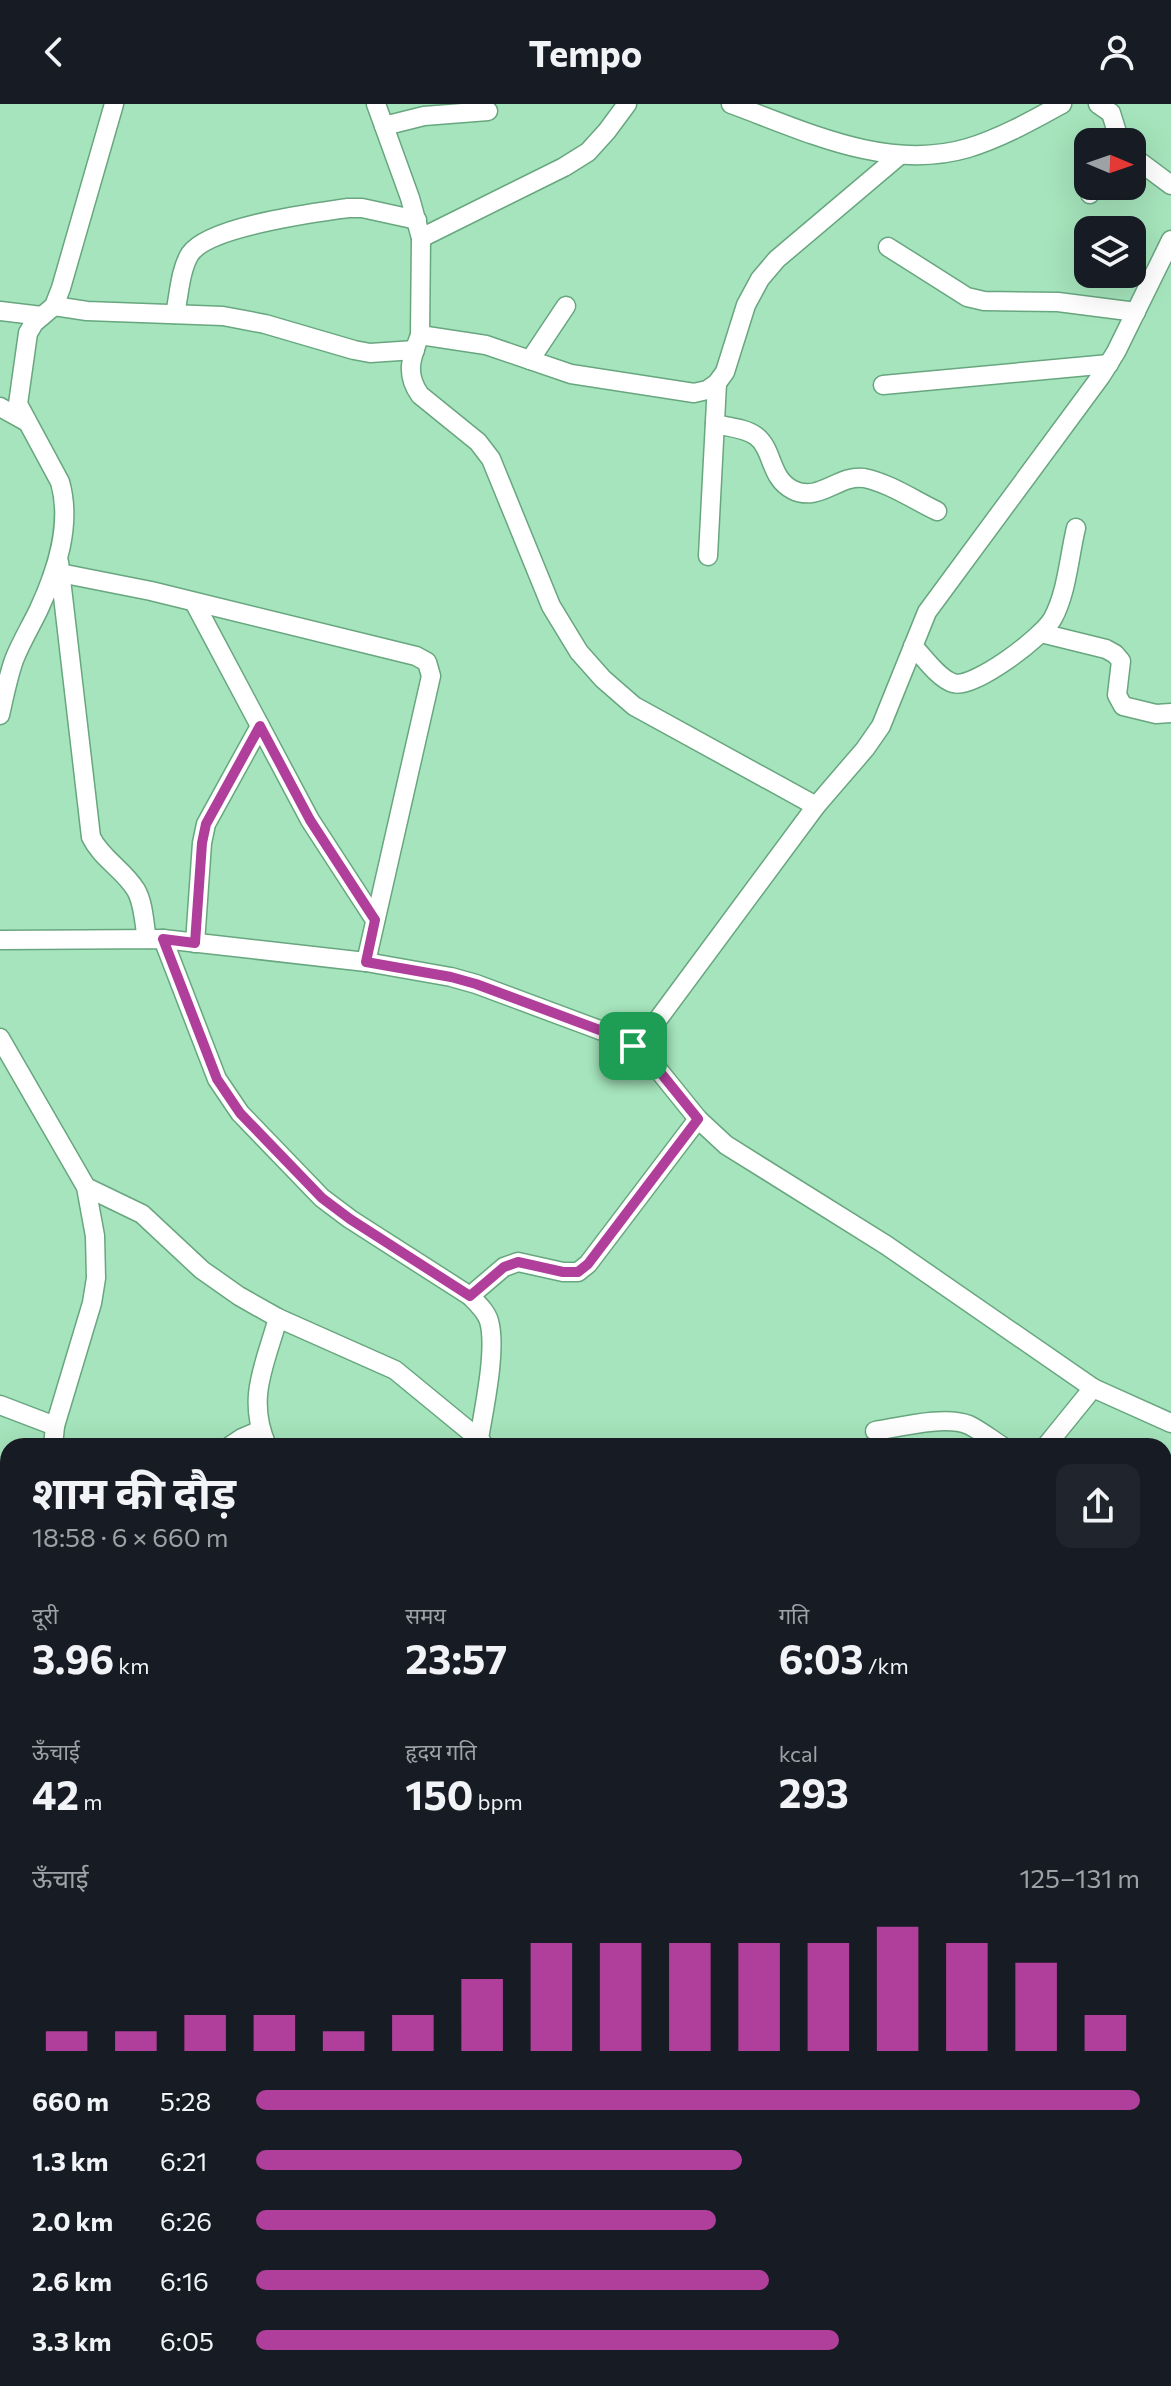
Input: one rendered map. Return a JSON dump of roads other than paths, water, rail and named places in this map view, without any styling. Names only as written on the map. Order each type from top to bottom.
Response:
[{"type":"street","points":[[114,104],[61,288],[48,311],[28,333],[18,404],[54,469],[63,494],[64,524],[59,566],[91,837],[96,848],[135,888],[217,1079],[240,1113],[322,1198],[470,1296],[480,1306],[489,1320],[491,1338],[482,1438]]},
{"type":"street","points":[[376,104],[419,229],[417,342],[410,375],[420,395],[478,442],[491,459],[551,606],[568,636],[589,665],[634,706],[816,806]]},
{"type":"street","points":[[175,314],[187,261],[196,247],[205,241],[250,226],[348,208],[362,208],[419,229],[564,167],[588,152],[627,104]]},
{"type":"street","points":[[731,104],[824,138],[866,150],[900,155],[966,149],[1062,104]]},
{"type":"street","points":[[1098,104],[1111,113],[1116,128]]},
{"type":"street","points":[[384,126],[424,116],[488,111]]},
{"type":"street","points":[[0,311],[223,316],[265,324],[370,353],[417,342],[477,342],[571,374],[694,393],[707,390],[725,372],[746,305],[760,279],[777,259],[900,155]]},
{"type":"street","points":[[1146,166],[1171,185]]},
{"type":"street","points":[[633,1046],[669,1004],[816,806],[881,726],[927,612],[1109,364],[1171,240]]},
{"type":"street","points":[[888,247],[967,297],[984,301],[1058,302],[1136,312]]},
{"type":"street","points":[[530,360],[566,306]]},
{"type":"street","points":[[883,385],[1109,364]]},
{"type":"street","points":[[708,556],[717,383]]},
{"type":"street","points":[[0,407],[27,422]]},
{"type":"street","points":[[715,424],[749,432],[757,437],[765,445],[773,469],[781,481],[793,490],[807,494],[850,478],[863,478],[937,511]]},
{"type":"street","points":[[913,646],[944,678],[955,684],[985,676],[1048,627],[1058,606],[1076,528]]},
{"type":"street","points":[[59,566],[416,656],[427,662],[431,676],[366,962]]},
{"type":"street","points":[[0,715],[7,667],[59,566]]},
{"type":"street","points":[[194,602],[310,820],[375,920]]},
{"type":"street","points":[[1041,633],[1115,654],[1121,661],[1117,695],[1123,706],[1156,714],[1171,713]]},
{"type":"street","points":[[195,943],[206,824],[260,726]]},
{"type":"street","points":[[0,940],[155,939],[366,962],[476,984],[605,1032],[633,1046],[652,1062],[698,1119],[726,1145],[886,1245],[1093,1388],[1171,1423]]},
{"type":"street","points":[[0,1038],[86,1187],[95,1236],[92,1303],[54,1438]]},
{"type":"street","points":[[470,1296],[504,1267],[518,1262],[563,1272],[578,1272],[588,1264],[698,1119]]},
{"type":"street","points":[[86,1187],[142,1214],[211,1276],[278,1318],[384,1364],[477,1438]]},
{"type":"street","points":[[242,1438],[264,1438],[256,1403],[278,1318]]},
{"type":"street","points":[[1052,1438],[1093,1388]]},
{"type":"street","points":[[0,1405],[55,1426]]},
{"type":"street","points":[[875,1431],[944,1421],[969,1425],[989,1438]]}]
